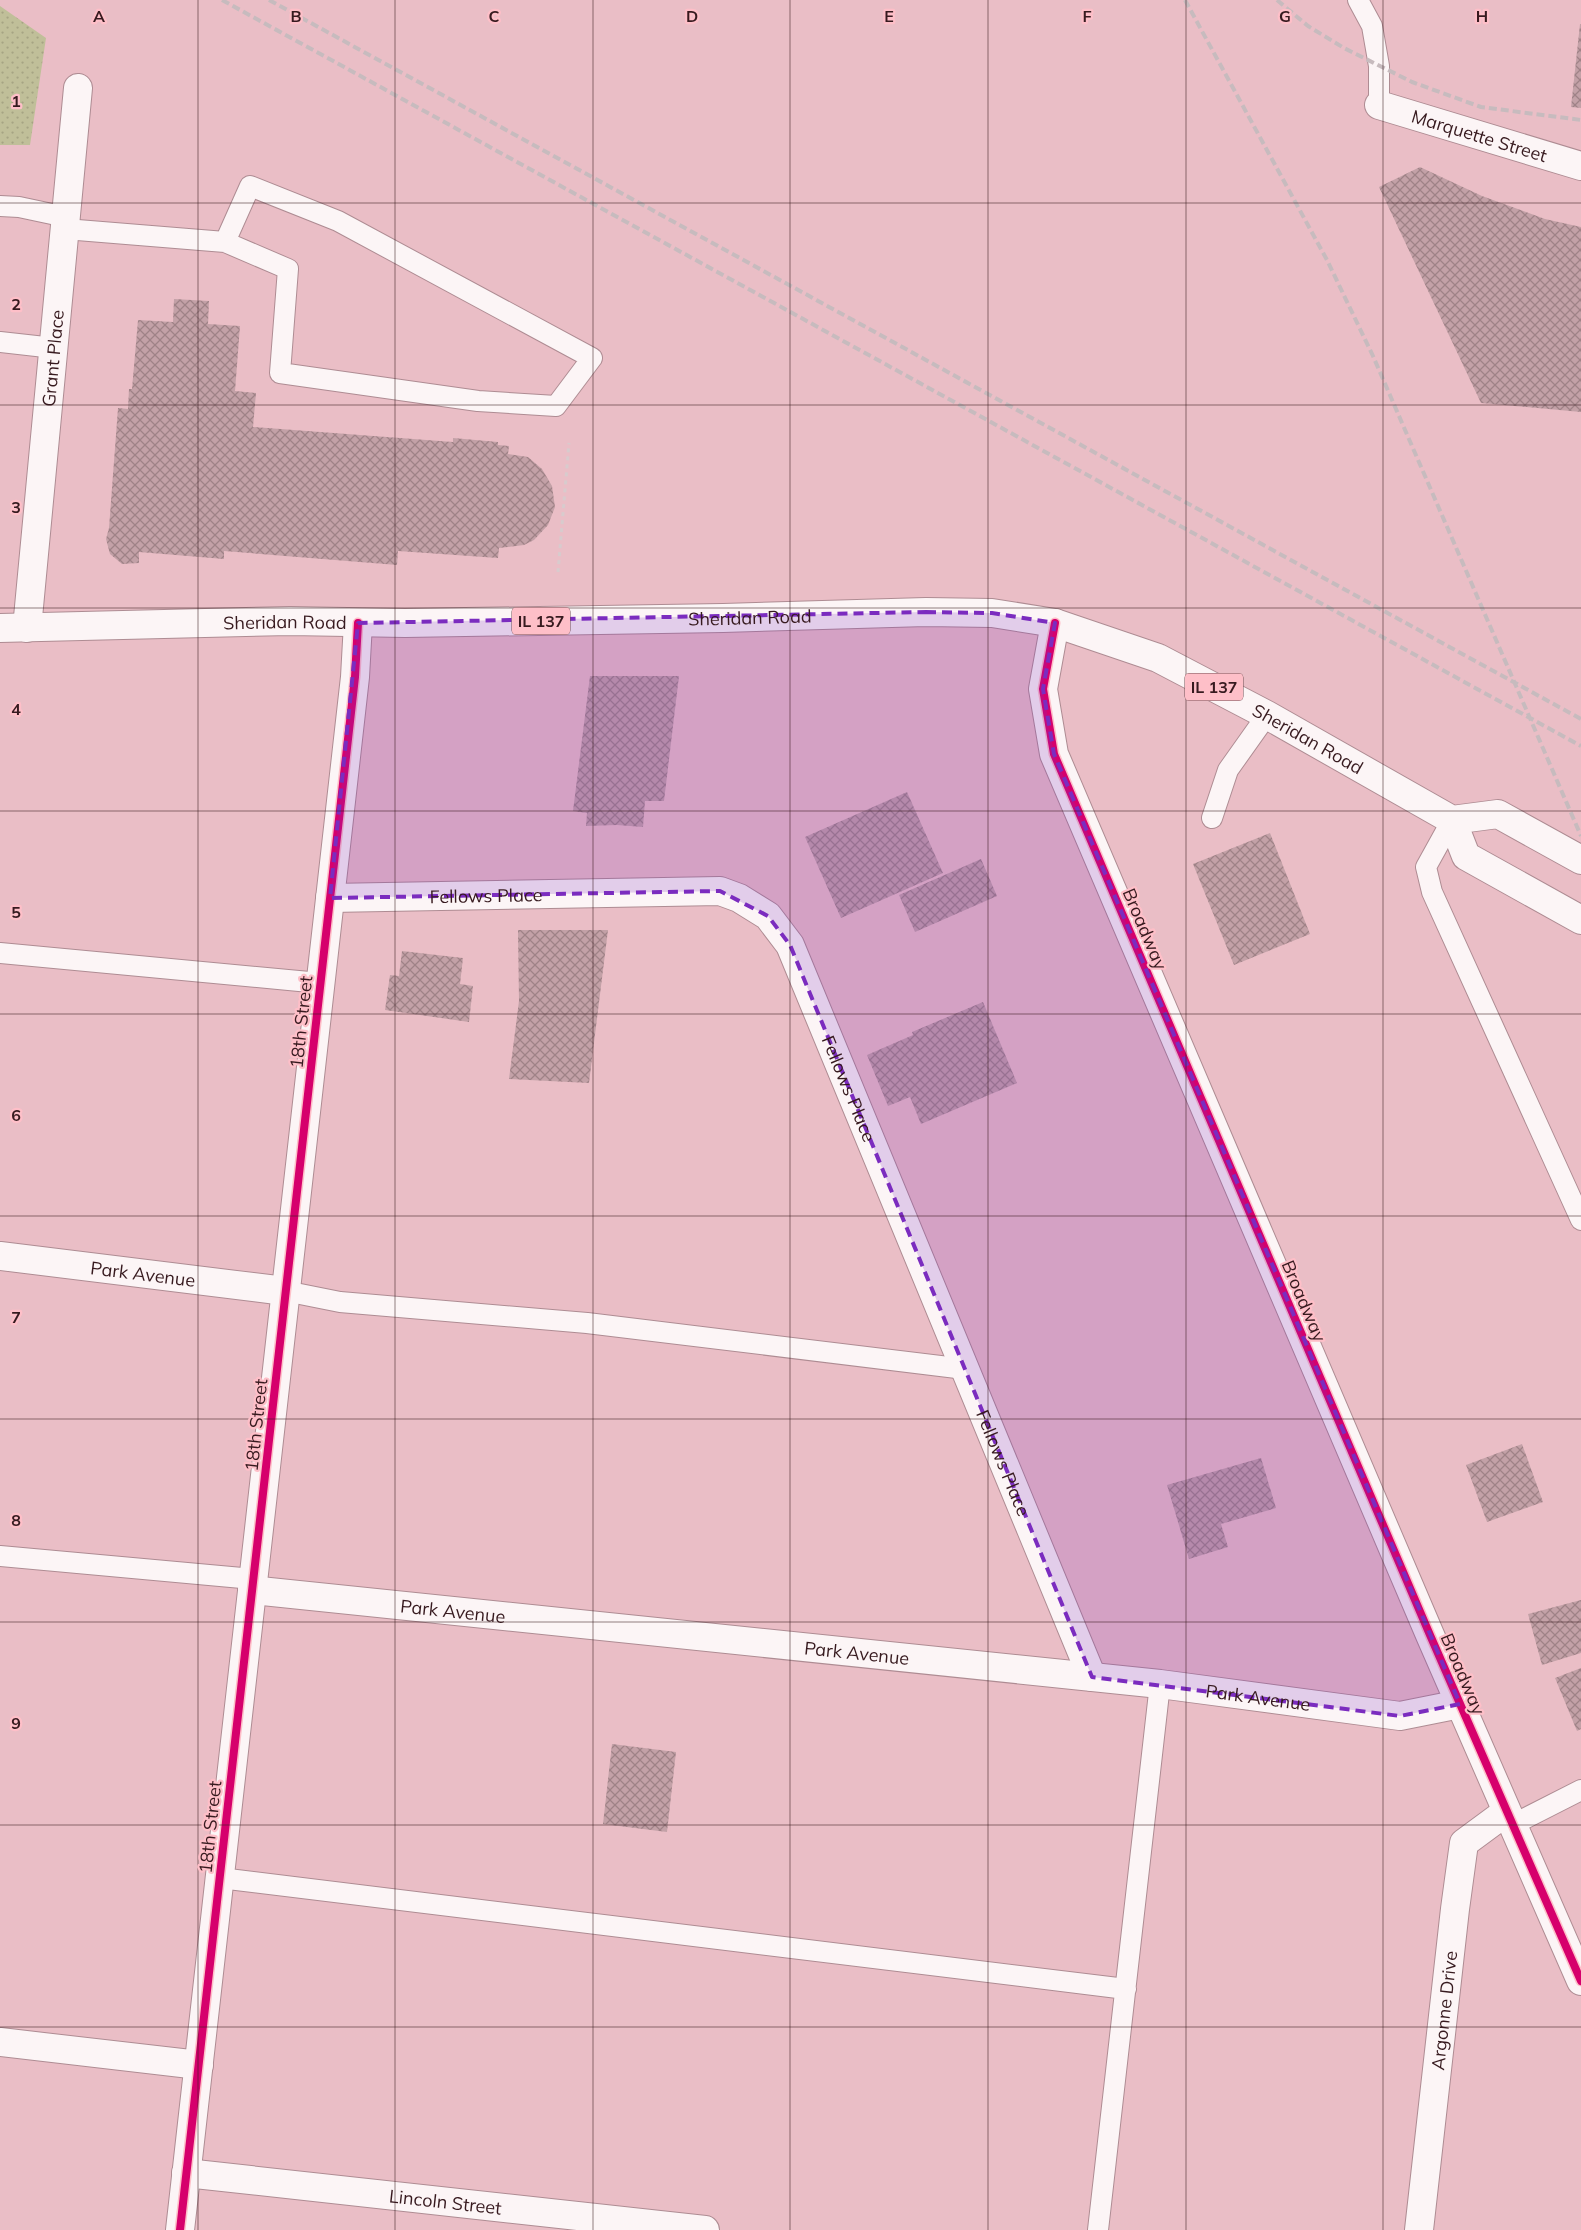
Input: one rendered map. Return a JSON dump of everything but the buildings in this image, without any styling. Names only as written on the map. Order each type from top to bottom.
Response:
[{"type":"main road","name":"Grant Place","points":[[27,628],[78,88]]},
{"type":"main road","name":"Marquette Street","points":[[1379,105],[1581,166]]},
{"type":"main road","name":"Sheridan Road","points":[[0,628],[290,621],[358,623],[713,618],[926,612],[992,613],[1055,623],[1158,658],[1267,715],[1452,820]]},
{"type":"main road","name":"18th Street","points":[[180,2230],[355,677],[358,623]]},
{"type":"main road","name":"Broadway","points":[[1055,623],[1043,689],[1054,754],[1509,1819],[1581,1981]]},
{"type":"main road","points":[[1581,860],[1498,814],[1452,820],[1466,856],[1581,920]]},
{"type":"main road","name":"Fellows Place","points":[[330,898],[720,891],[739,898],[768,916],[790,945],[1092,1677]]},
{"type":"main road","name":"Park Avenue","points":[[0,1256],[285,1291]]},
{"type":"main road","name":"Park Avenue","points":[[253,1584],[1160,1684],[1400,1716],[1460,1704]]},
{"type":"main road","name":"Argonne Drive","points":[[1419,2230],[1454,1909],[1464,1843],[1509,1819]]},
{"type":"main road","points":[[0,2042],[199,2065]]},
{"type":"main road","name":"Lincoln Street","points":[[186,2173],[705,2230]]},
{"type":"lane","points":[[1358,0],[1372,26],[1379,66],[1379,105]]},
{"type":"lane","points":[[0,206],[19,207],[65,223],[225,242],[288,269],[280,373],[478,400],[556,406],[592,358],[338,221],[250,186],[225,242]]},
{"type":"lane","points":[[0,342],[54,348]]},
{"type":"lane","points":[[1212,818],[1228,770],[1267,715]]},
{"type":"lane","points":[[1452,820],[1426,866],[1432,892],[1581,1220]]},
{"type":"lane","points":[[0,953],[320,983]]},
{"type":"lane","points":[[285,1291],[340,1302],[587,1323],[964,1369]]},
{"type":"lane","points":[[0,1556],[253,1584]]},
{"type":"lane","points":[[1098,2230],[1160,1684]]},
{"type":"lane","points":[[1509,1819],[1581,1790]]},
{"type":"lane","points":[[220,1878],[1126,1989]]},
{"type":"path","points":[[558,572],[569,444]]},
{"type":"highlighted area","points":[[926,612],[992,613],[1055,623],[1043,689],[1054,754],[1460,1704],[1400,1716],[1092,1677],[790,945],[768,916],[720,891],[330,898],[358,623]]},
{"type":"green space","points":[[0,6],[46,38],[30,145],[0,145]]},
{"type":"railway","points":[[222,0],[1581,746]]},
{"type":"railway","points":[[269,0],[1581,719]]},
{"type":"railway","points":[[1185,0],[1327,260],[1373,356],[1581,836]]},
{"type":"railway","points":[[1277,0],[1308,26],[1344,48],[1412,82],[1481,107],[1581,120]]},
{"type":"cycle path","points":[[180,2230],[355,677],[358,623]]},
{"type":"cycle path","points":[[1055,623],[1043,689],[1054,754],[1430,1635],[1581,1981]]}]
